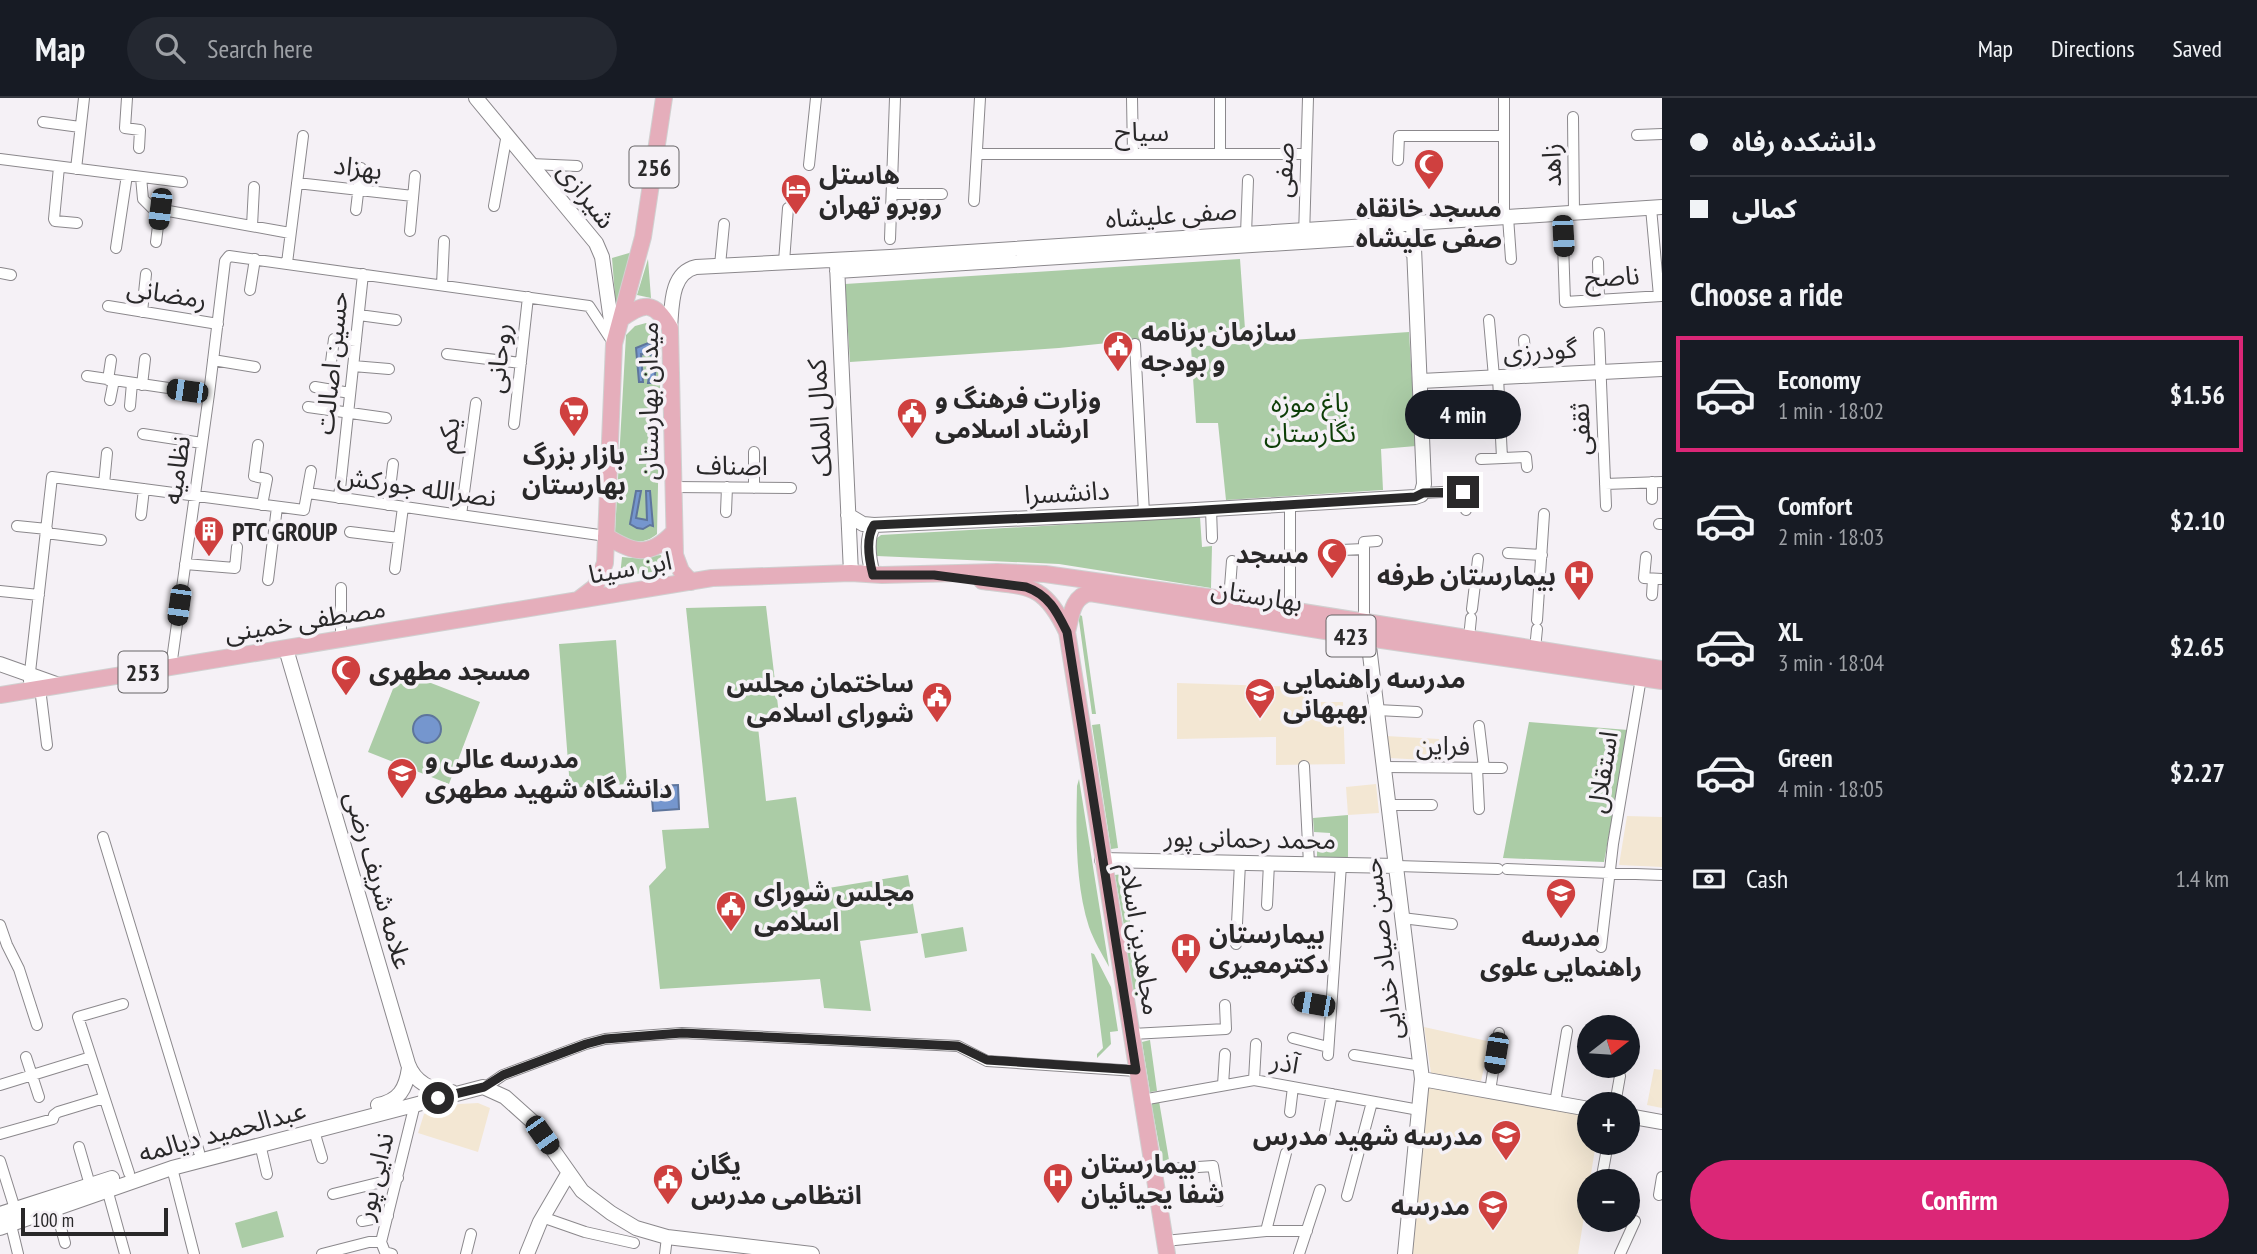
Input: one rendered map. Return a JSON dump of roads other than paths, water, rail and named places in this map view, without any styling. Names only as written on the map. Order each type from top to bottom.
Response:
[{"type":"main road","name":"256","points":[[621,319],[643,237],[664,98]]},
{"type":"main road","points":[[621,319],[637,307],[645,306],[658,311],[670,328]]},
{"type":"main road","name":"میدان بهارستان","points":[[576,602],[595,587],[605,563],[614,344],[621,319]]},
{"type":"main road","name":"میدان بهارستان","points":[[670,328],[673,533],[675,555],[681,571],[691,582]]},
{"type":"main road","points":[[606,536],[632,550],[648,550],[662,544],[673,533]]},
{"type":"main road","name":"بهارستان","points":[[691,582],[712,578],[851,573],[1045,574],[1662,668]]},
{"type":"main road","name":"بهارستان","points":[[934,575],[1036,590],[1051,604],[1067,632]]},
{"type":"main road","name":"ابن سینا","points":[[576,602],[691,582]]},
{"type":"main road","name":"بهارستان","points":[[1067,632],[1075,602],[1083,594],[1090,593],[1368,638],[1662,681]]},
{"type":"main road","name":"مصطفی خمینی","points":[[0,695],[33,685],[59,685],[576,602]]},
{"type":"main road","name":"مجاهدین اسلام","points":[[1067,632],[1166,1250]]},
{"type":"street","points":[[76,169],[84,98]]},
{"type":"street","points":[[128,98],[125,128],[140,130],[139,148]]},
{"type":"street","name":"شیرازی","points":[[476,98],[596,243],[602,257],[614,344]]},
{"type":"street","points":[[809,165],[816,98]]},
{"type":"street","points":[[890,239],[895,98]]},
{"type":"street","points":[[974,201],[980,98]]},
{"type":"street","points":[[1132,98],[1133,154]]},
{"type":"street","points":[[1220,98],[1220,154]]},
{"type":"street","name":"صفی","points":[[1304,237],[1308,98]]},
{"type":"street","points":[[1504,98],[1506,217],[1511,259]]},
{"type":"street","name":"زاهد","points":[[1565,302],[1573,117]]},
{"type":"street","points":[[43,122],[80,127]]},
{"type":"street","points":[[494,206],[507,134]]},
{"type":"street","points":[[1637,135],[1662,134]]},
{"type":"street","name":"بهزاد","points":[[290,233],[303,136]]},
{"type":"street","points":[[1398,160],[1399,136],[1504,136]]},
{"type":"street","name":"سیاح","points":[[978,154],[1306,154]]},
{"type":"street","points":[[0,159],[182,182]]},
{"type":"street","points":[[531,164],[577,166]]},
{"type":"street","points":[[59,167],[54,219],[57,222],[77,223]]},
{"type":"street","points":[[356,210],[361,168]]},
{"type":"street","points":[[116,248],[127,175]]},
{"type":"street","points":[[410,231],[415,176]]},
{"type":"street","points":[[141,177],[143,199],[156,209],[290,233],[287,263]]},
{"type":"street","points":[[1246,234],[1248,180]]},
{"type":"street","name":"بهزاد","points":[[297,183],[413,197]]},
{"type":"street","points":[[252,226],[254,187]]},
{"type":"street","points":[[892,194],[942,194]]},
{"type":"street","points":[[785,262],[788,208]]},
{"type":"street","points":[[1657,208],[1661,296]]},
{"type":"street","name":"صفی علیشاه","points":[[684,272],[696,267],[720,265],[785,262],[837,266],[1304,237],[1506,217],[1657,208]]},
{"type":"street","points":[[156,209],[156,242]]},
{"type":"street","points":[[720,265],[724,224]]},
{"type":"street","points":[[1413,225],[1424,484],[1419,495],[1461,491],[1465,495],[1466,510]]},
{"type":"street","name":"صفی علیشاه","points":[[837,266],[1246,234],[1304,237],[1401,236],[1408,241],[1414,256]]},
{"type":"street","points":[[442,285],[443,241]]},
{"type":"street","name":"نظامیه","points":[[171,667],[226,258],[233,255],[589,306],[614,344]]},
{"type":"street","points":[[250,289],[255,258]]},
{"type":"street","points":[[1598,262],[1599,300]]},
{"type":"street","name":"کمال الملک","points":[[837,266],[851,573]]},
{"type":"street","name":"میدان بهارستان","points":[[670,328],[674,293],[684,272]]},
{"type":"street","points":[[142,312],[146,274]]},
{"type":"street","name":"حسین اصالت","points":[[339,498],[363,274]]},
{"type":"street","name":"ناصح","points":[[1565,302],[1661,296]]},
{"type":"street","name":"روحانی","points":[[514,424],[528,297]]},
{"type":"street","name":"رمضانی","points":[[108,306],[218,324]]},
{"type":"street","points":[[359,315],[396,320]]},
{"type":"street","points":[[1489,320],[1502,458]]},
{"type":"street","name":"ثقفی","points":[[1599,333],[1606,506]]},
{"type":"street","points":[[331,362],[334,339],[356,341]]},
{"type":"street","points":[[1524,340],[1527,376]]},
{"type":"street","points":[[1135,344],[1144,513]]},
{"type":"street","points":[[447,354],[521,363]]},
{"type":"street","points":[[130,405],[145,359]]},
{"type":"street","points":[[110,400],[111,360]]},
{"type":"street","points":[[213,360],[255,367]]},
{"type":"street","points":[[353,366],[389,369]]},
{"type":"street","name":"گودرزی","points":[[1420,381],[1662,369]]},
{"type":"street","points":[[87,376],[209,394]]},
{"type":"street","points":[[315,387],[350,393]]},
{"type":"street","name":"یکم","points":[[461,515],[476,402]]},
{"type":"street","points":[[308,407],[386,418]]},
{"type":"street","points":[[143,434],[202,443]]},
{"type":"street","points":[[258,445],[254,476],[267,479],[262,505]]},
{"type":"street","points":[[754,452],[754,488]]},
{"type":"street","points":[[104,484],[107,453]]},
{"type":"street","points":[[1481,459],[1526,457],[1527,467]]},
{"type":"street","points":[[388,505],[393,464]]},
{"type":"street","points":[[307,493],[311,471]]},
{"type":"street","name":"نصرالله جورکش","points":[[46,531],[52,478],[304,510],[307,493],[606,536]]},
{"type":"street","points":[[1652,499],[1657,482]]},
{"type":"street","name":"ثقفی","points":[[1605,484],[1657,482]]},
{"type":"street","name":"اصناف","points":[[673,487],[791,488]]},
{"type":"street","points":[[726,512],[727,487]]},
{"type":"street","points":[[141,515],[144,489]]},
{"type":"street","name":"دانشسرا","points":[[848,515],[863,524],[874,525],[1144,513],[1419,495]]},
{"type":"street","points":[[1290,504],[1290,610]]},
{"type":"street","points":[[268,580],[277,507]]},
{"type":"street","points":[[395,569],[403,507]]},
{"type":"street","points":[[1211,509],[1212,538]]},
{"type":"street","points":[[1535,649],[1544,514]]},
{"type":"street","points":[[873,575],[869,558],[869,536],[874,525]]},
{"type":"street","points":[[17,526],[101,540]]},
{"type":"street","points":[[46,531],[33,685],[47,745]]},
{"type":"street","points":[[350,532],[399,538]]},
{"type":"street","points":[[1364,621],[1364,542],[1377,541]]},
{"type":"street","points":[[185,564],[235,568],[237,547]]},
{"type":"street","points":[[1341,550],[1364,549]]},
{"type":"street","points":[[1508,553],[1542,555]]},
{"type":"street","points":[[1646,556],[1653,578],[1652,595]]},
{"type":"street","points":[[1469,638],[1478,559]]},
{"type":"street","points":[[1229,600],[1232,561]]},
{"type":"street","points":[[341,588],[341,639]]},
{"type":"street","points":[[0,591],[39,595]]},
{"type":"street","name":"حسن صیاد خدایی","points":[[1368,638],[1421,1073],[1405,1254]]},
{"type":"street","name":"علامه شریف رضی","points":[[286,649],[409,1068]]},
{"type":"street","points":[[0,664],[33,685]]},
{"type":"street","name":"استقلال","points":[[1601,947],[1641,678]]},
{"type":"street","points":[[1377,710],[1417,712]]},
{"type":"street","points":[[1479,726],[1479,809]]},
{"type":"street","points":[[1304,766],[1309,864]]},
{"type":"street","name":"فراین","points":[[1384,767],[1502,768]]},
{"type":"street","points":[[1388,805],[1432,806]]},
{"type":"street","points":[[103,837],[199,1152]]},
{"type":"street","name":"محمد رحمانی پور","points":[[1102,860],[1397,866]]},
{"type":"street","points":[[1236,944],[1240,863]]},
{"type":"street","points":[[1267,905],[1269,863]]},
{"type":"street","points":[[1293,1038],[1328,1051],[1341,865]]},
{"type":"street","points":[[1397,866],[1662,875]]},
{"type":"street","points":[[1402,918],[1452,924]]},
{"type":"street","points":[[1,930],[19,969],[37,1025]]},
{"type":"street","points":[[1297,1001],[1331,1007]]},
{"type":"street","points":[[123,1004],[78,1017],[129,1173]]},
{"type":"street","points":[[1132,1034],[1226,1029],[1225,1005]]},
{"type":"street","points":[[1555,1103],[1567,1031]]},
{"type":"street","points":[[484,1087],[503,1075],[586,1044],[605,1039],[682,1033],[958,1046],[987,1060],[1136,1070]]},
{"type":"street","points":[[1490,1091],[1499,1033]]},
{"type":"street","points":[[1254,1080],[1256,1044]]},
{"type":"street","points":[[1223,1085],[1225,1054]]},
{"type":"street","points":[[1353,1055],[1490,1091],[1577,1107]]},
{"type":"street","points":[[26,1057],[40,1097]]},
{"type":"street","points":[[0,1085],[91,1057]]},
{"type":"street","points":[[409,1068],[408,1080],[402,1093],[415,1104]]},
{"type":"street","points":[[409,1068],[424,1084],[442,1092],[460,1093]]},
{"type":"street","name":"آذر","points":[[1142,1100],[1254,1080],[1419,1110]]},
{"type":"street","points":[[484,1087],[514,1103],[534,1123],[568,1174],[634,1242]]},
{"type":"street","name":"عبدالحمید دیالمه","points":[[6,1226],[172,1168],[484,1087]]},
{"type":"street","points":[[1290,1112],[1293,1087]]},
{"type":"street","name":"عبدالحمید دیالمه","points":[[0,1214],[199,1152],[387,1103],[402,1093]]},
{"type":"street","points":[[1324,1136],[1332,1094]]},
{"type":"street","points":[[0,1134],[53,1119],[58,1112],[104,1098]]},
{"type":"street","points":[[1347,1196],[1371,1102]]},
{"type":"street","name":"ندایی پور","points":[[392,1254],[385,1252],[381,1242],[415,1104]]},
{"type":"street","points":[[1640,1118],[1662,1122]]},
{"type":"street","points":[[314,1131],[322,1158]]},
{"type":"street","points":[[260,1144],[267,1174]]},
{"type":"street","points":[[79,1147],[90,1185]]},
{"type":"street","points":[[1266,1231],[1286,1153]]},
{"type":"street","points":[[0,1161],[15,1209]]},
{"type":"street","points":[[1154,1170],[1213,1166],[1219,1201]]},
{"type":"street","points":[[172,1168],[194,1254]]},
{"type":"street","points":[[527,1254],[542,1217],[568,1174]]},
{"type":"street","points":[[1659,1195],[1662,1177]]},
{"type":"street","points":[[333,1194],[398,1178]]},
{"type":"street","points":[[107,1189],[125,1254]]},
{"type":"street","points":[[1300,1254],[1320,1190]]},
{"type":"street","points":[[56,1209],[65,1243]]},
{"type":"street","points":[[362,1222],[388,1216]]},
{"type":"street","points":[[542,1217],[585,1232],[634,1242],[667,1237],[725,1249],[812,1254]]},
{"type":"street","points":[[6,1226],[18,1254]]},
{"type":"street","points":[[1166,1250],[1266,1231],[1307,1231]]},
{"type":"street","points":[[1620,1254],[1630,1232]]},
{"type":"street","points":[[466,1254],[471,1234]]},
{"type":"street","points":[[665,1254],[667,1237]]},
{"type":"street","points":[[322,1254],[365,1248],[381,1242]]},
{"type":"water","points":[[648,343],[658,349],[654,383],[648,383],[652,355],[641,354],[643,382],[639,382],[636,348]]},
{"type":"water","points":[[636,491],[641,491],[636,518],[647,520],[646,491],[650,491],[653,526],[643,529],[630,524]]},
{"type":"water","points":[[427,715],[437,719],[441,729],[437,739],[427,743],[417,739],[413,729],[417,719]]},
{"type":"water","points":[[678,785],[679,809],[653,811],[651,786]]},
{"type":"place","name":"مسجد خانقاه صفی علیشاه","points":[[1429,191]]},
{"type":"place","name":"هاستل روبرو تهران","points":[[796,216]]},
{"type":"place","name":"سازمان برنامه و بودجه","points":[[1118,373]]},
{"type":"place","name":"بازار بزرگ بهارستان","points":[[574,438]]},
{"type":"place","name":"وزارت فرهنگ و ارشاد اسلامی","points":[[912,440]]},
{"type":"place","name":"PTC GROUP","points":[[209,558]]},
{"type":"place","name":"مسجد","points":[[1332,580]]},
{"type":"place","name":"بیمارستان طرفه","points":[[1579,602]]},
{"type":"place","name":"مسجد مطهری","points":[[346,697]]},
{"type":"place","name":"مدرسه راهنمایی بهبهانی","points":[[1260,720]]},
{"type":"place","name":"ساختمان مجلس شورای اسلامی","points":[[937,724]]},
{"type":"place","name":"مدرسه عالی و دانشگاه شهید مطهری","points":[[402,800]]},
{"type":"place","name":"مدرسه راهنمایی علوی","points":[[1561,920]]},
{"type":"place","name":"مجلس شورای اسلامی","points":[[731,933]]},
{"type":"place","name":"بیمارستان دکترمعیری","points":[[1186,975]]},
{"type":"place","name":"مدرسه شهید مدرس","points":[[1506,1162]]},
{"type":"place","name":"بیمارستان شفا یحیائیان","points":[[1058,1205]]},
{"type":"place","name":"یگان انتظامی مدرس","points":[[668,1206]]},
{"type":"place","name":"مدرسه","points":[[1493,1232]]},
{"type":"park label","name":"باغ موزه نگارستان","points":[[1310,417]]}]
